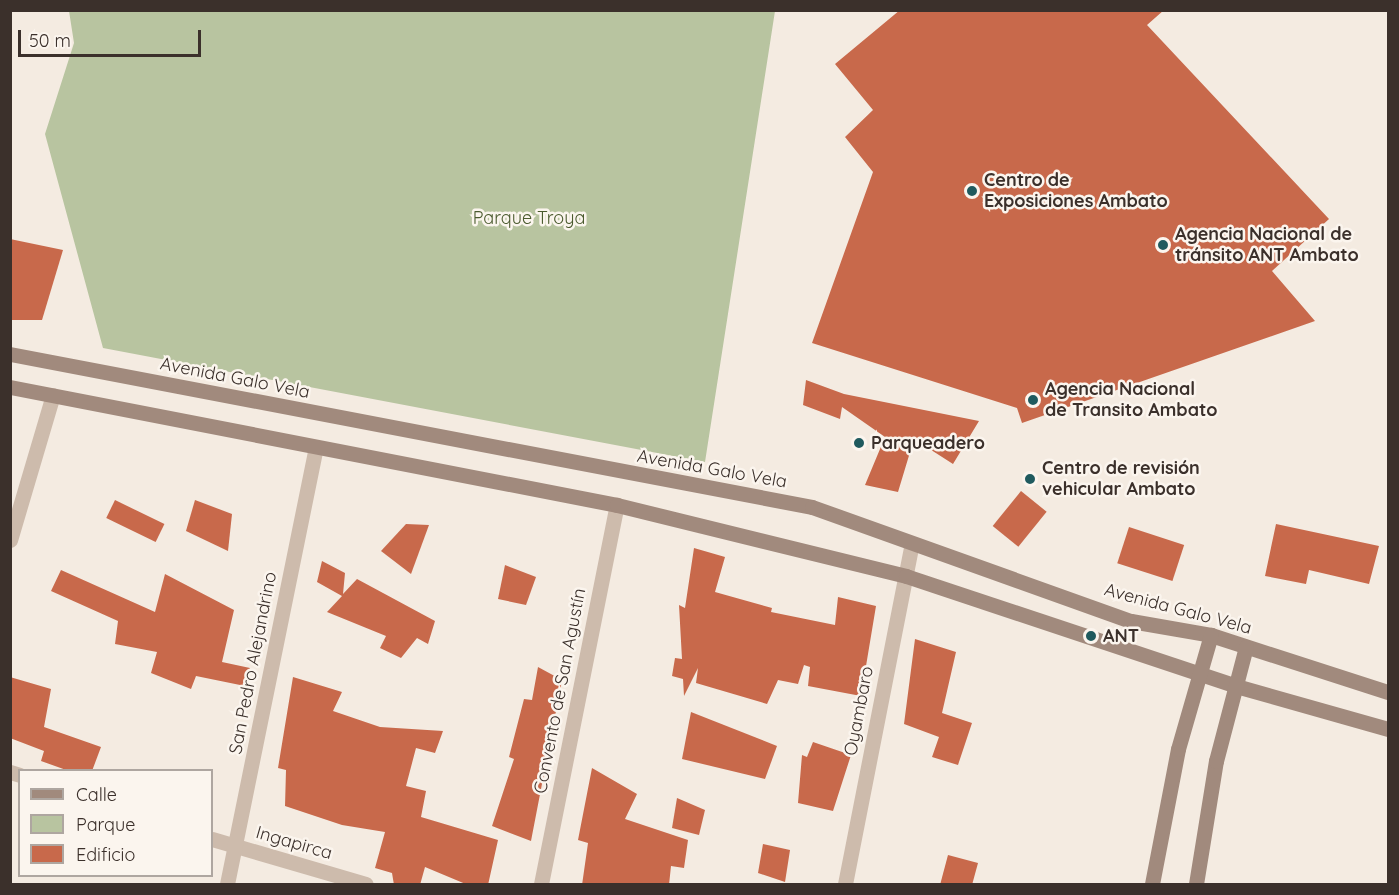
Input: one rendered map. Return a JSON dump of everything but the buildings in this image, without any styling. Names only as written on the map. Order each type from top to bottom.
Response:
[{"type":"main road","name":"Avenida Galo Vela","points":[[10,354],[812,507],[1131,621],[1211,635],[1389,692]]},
{"type":"main road","points":[[10,387],[617,505],[906,576],[1236,686],[1389,729]]},
{"type":"main road","points":[[1152,885],[1178,749],[1211,635]]},
{"type":"main road","points":[[1196,885],[1216,761],[1246,647]]},
{"type":"street","points":[[10,540],[52,395]]},
{"type":"street","name":"San Pedro Alejandrino","points":[[227,885],[316,448]]},
{"type":"street","name":"Convento de San Agustín","points":[[540,885],[617,505]]},
{"type":"street","name":"Oyambaro","points":[[845,885],[912,544]]},
{"type":"street","name":"Ingapirca","points":[[213,839],[366,885]]},
{"type":"green space","name":"Parque Troya","points":[[69,11],[775,11],[705,462],[103,348],[45,134],[74,43]]},
{"type":"place","name":"Centro de Exposiciones Ambato","points":[[972,191]]},
{"type":"place","name":"Agencia Nacional de tránsito ANT Ambato","points":[[1163,245]]},
{"type":"place","name":"Agencia Nacional de Transito Ambato","points":[[1033,400]]},
{"type":"place","name":"Parqueadero","points":[[859,443]]},
{"type":"place","name":"Centro de revisión vehicular Ambato","points":[[1030,479]]},
{"type":"place","name":"ANT","points":[[1091,636]]}]
